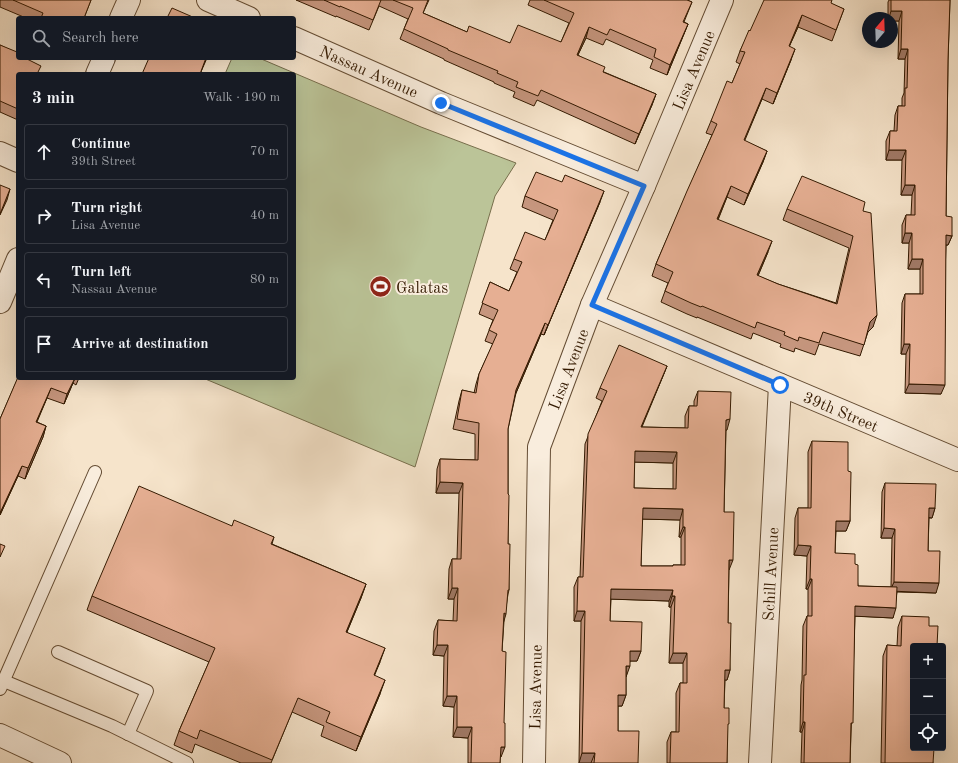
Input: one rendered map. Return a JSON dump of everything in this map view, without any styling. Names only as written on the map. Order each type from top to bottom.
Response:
[{"type":"street","points":[[122,16],[129,0]]},
{"type":"street","points":[[208,0],[244,16]]},
{"type":"street","name":"Lisa Avenue","points":[[534,763],[539,447],[592,305],[722,0]]},
{"type":"street","name":"Nassau Avenue","points":[[296,39],[441,103],[644,186]]},
{"type":"street","points":[[98,72],[103,60]]},
{"type":"street","points":[[0,153],[16,159]]},
{"type":"street","points":[[0,302],[16,264]]},
{"type":"street","name":"39th Street","points":[[592,305],[958,460]]},
{"type":"street","name":"Schill Avenue","points":[[760,763],[780,385]]},
{"type":"street","points":[[0,735],[55,762]]},
{"type":"lane","points":[[95,472],[2,685],[128,734],[187,763]]},
{"type":"lane","points":[[58,652],[148,691],[128,734]]},
{"type":"green space","name":"Galatas","points":[[231,60],[264,60],[292,72],[226,72]]},
{"type":"green space","name":"Galatas","points":[[296,74],[421,127],[516,163],[495,196],[415,467],[208,380],[296,380]]},
{"type":"building","points":[[13,0],[91,0],[85,16],[42,16],[43,13]]},
{"type":"building","points":[[324,0],[381,0],[373,20]]},
{"type":"building","points":[[393,0],[428,0],[423,13],[467,32],[469,26],[510,43],[518,25],[561,42],[574,13],[544,0],[687,0],[692,2],[683,22],[688,24],[670,65],[654,57],[656,49],[610,29],[607,35],[589,27],[577,55],[605,67],[603,72],[656,94],[639,134],[541,90],[538,96],[516,87],[518,82],[497,73],[498,71],[448,50],[404,29],[413,8]]},
{"type":"building","points":[[764,0],[832,0],[831,3],[844,9],[836,30],[802,15],[789,46],[795,49],[777,93],[766,88],[744,140],[767,151],[748,194],[731,186],[717,219],[772,241],[757,275],[778,284],[837,304],[853,236],[787,209],[802,176],[865,202],[863,211],[871,213],[877,315],[870,322],[864,345],[823,332],[819,343],[799,337],[798,341],[784,335],[785,332],[757,322],[755,328],[702,306],[701,307],[665,291],[673,272],[656,264],[717,124],[711,121],[727,81],[732,83],[745,52],[740,51]]},
{"type":"building","points":[[891,0],[950,0],[946,216],[952,217],[952,236],[946,235],[945,385],[909,384],[910,344],[904,344],[905,294],[923,294],[923,259],[912,259],[912,233],[905,233],[906,215],[915,215],[915,185],[905,185],[906,150],[889,150],[890,131],[897,131],[898,106],[905,106],[908,49],[901,49],[902,11],[891,11]]},
{"type":"building","points":[[172,8],[190,16],[168,16]]},
{"type":"building","points":[[0,45],[16,52],[16,60],[29,60],[41,66],[38,72],[16,72],[16,108],[0,101]]},
{"type":"building","points":[[148,60],[205,60],[201,72],[143,72]]},
{"type":"building","points":[[536,172],[562,182],[565,175],[604,191],[548,325],[545,323],[516,390],[508,429],[508,544],[510,544],[509,590],[506,614],[504,613],[502,651],[506,652],[504,723],[505,747],[501,747],[500,763],[471,763],[472,727],[457,727],[457,696],[447,696],[448,645],[437,645],[438,620],[457,621],[458,588],[452,588],[452,559],[461,559],[463,483],[440,482],[440,459],[478,460],[479,423],[457,419],[462,390],[476,393],[479,374],[497,334],[489,330],[498,310],[482,303],[490,282],[509,291],[522,262],[514,259],[525,232],[545,240],[558,210],[525,196]]},
{"type":"building","points":[[0,185],[10,189],[0,214]]},
{"type":"building","points":[[619,345],[667,366],[641,427],[688,428],[689,406],[697,406],[698,391],[731,392],[730,419],[726,420],[724,512],[734,512],[733,560],[729,560],[728,623],[731,623],[730,670],[725,670],[724,708],[729,708],[727,763],[670,763],[671,732],[679,732],[680,683],[687,683],[687,653],[673,653],[675,596],[672,596],[673,590],[611,589],[610,621],[642,622],[641,651],[630,651],[630,666],[626,666],[626,695],[618,695],[618,731],[639,731],[638,763],[594,763],[595,753],[582,753],[585,611],[577,611],[578,577],[583,577],[588,434],[607,391],[600,388]],"holes":[[[635,451],[677,452],[676,489],[634,488]],[[643,508],[683,509],[683,527],[685,527],[685,565],[641,566]]]},
{"type":"building","points":[[17,380],[74,380],[67,394],[51,388],[36,422],[46,426],[28,468],[22,466],[0,513],[0,419]]},
{"type":"building","points":[[812,441],[848,442],[848,471],[851,472],[850,521],[836,521],[835,553],[855,554],[855,564],[858,565],[858,586],[897,587],[896,608],[855,606],[853,723],[851,723],[850,763],[804,763],[804,675],[806,675],[807,616],[812,616],[812,579],[810,579],[811,546],[798,545],[798,508],[811,508]]},
{"type":"building","points":[[885,483],[936,484],[935,508],[929,508],[928,551],[940,551],[939,583],[894,582],[895,529],[884,528]]},
{"type":"building","points":[[139,486],[232,526],[234,520],[274,537],[271,544],[366,584],[346,632],[385,648],[374,675],[385,680],[361,737],[326,722],[330,712],[298,698],[272,760],[200,730],[197,739],[179,731],[215,648],[92,596]]},
{"type":"building","points":[[0,544],[5,546],[0,557]]},
{"type":"building","points":[[902,616],[929,617],[929,626],[938,626],[937,643],[910,643],[910,751],[934,751],[933,763],[885,763],[887,645],[901,646]]},
{"type":"place","name":"Galatas","points":[[381,287]]},
{"type":"route","points":[[441,103],[644,186],[592,305],[780,385]]}]
